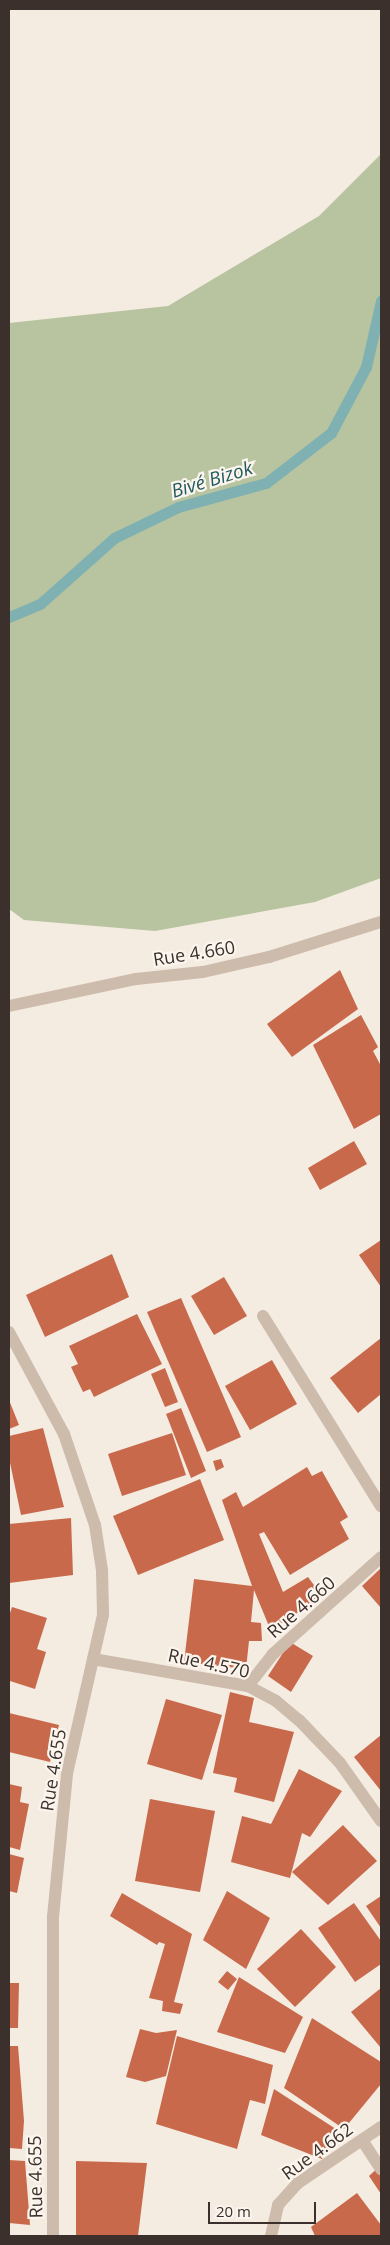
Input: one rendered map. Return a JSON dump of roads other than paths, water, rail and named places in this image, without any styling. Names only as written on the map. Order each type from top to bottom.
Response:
[{"type":"street","name":"Rue 4.660","points":[[9,1006],[136,979],[203,972],[268,957],[381,922]]},
{"type":"street","points":[[263,1316],[381,1506]]},
{"type":"street","name":"Rue 4.655","points":[[9,1332],[64,1434],[95,1525],[102,1570],[103,1615],[67,1774],[53,1918],[54,2236]]},
{"type":"street","name":"Rue 4.660","points":[[248,1686],[273,1654],[381,1557]]},
{"type":"street","name":"Rue 4.570","points":[[93,1658],[248,1686],[276,1701],[299,1720],[340,1763],[381,1821]]},
{"type":"street","name":"Rue 4.662","points":[[271,2236],[278,2205],[298,2182],[381,2127]]},
{"type":"street","points":[[362,2140],[381,2169]]},
{"type":"waterway","name":"Bivé Bizok","points":[[9,617],[40,604],[114,538],[178,507],[266,483],[331,433],[366,367],[381,301]]}]
